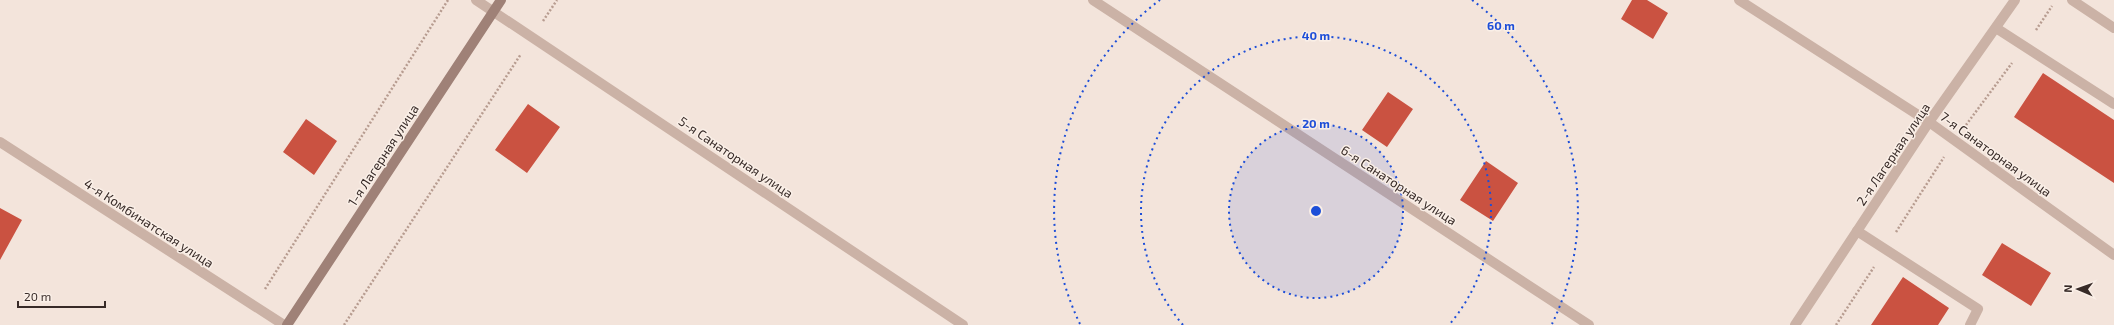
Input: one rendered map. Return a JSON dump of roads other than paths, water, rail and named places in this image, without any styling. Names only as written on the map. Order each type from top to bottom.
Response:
[{"type":"main road","name":"1-я Лагерная улица","points":[[285,325],[501,0]]},
{"type":"street","name":"5-я Санаторная улица","points":[[476,0],[963,325]]},
{"type":"street","name":"6-я Санаторная улица","points":[[1093,0],[1589,325]]},
{"type":"street","name":"7-я Санаторная улица","points":[[1739,0],[1929,122],[2114,256]]},
{"type":"street","name":"2-я Лагерная улица","points":[[1795,325],[1929,122],[2015,0]]},
{"type":"street","points":[[2072,0],[2114,28]]},
{"type":"street","points":[[1996,28],[2114,104]]},
{"type":"street","name":"4-я Комбинатская улица","points":[[0,142],[285,325]]},
{"type":"street","points":[[1857,231],[1978,309],[1970,325]]}]
